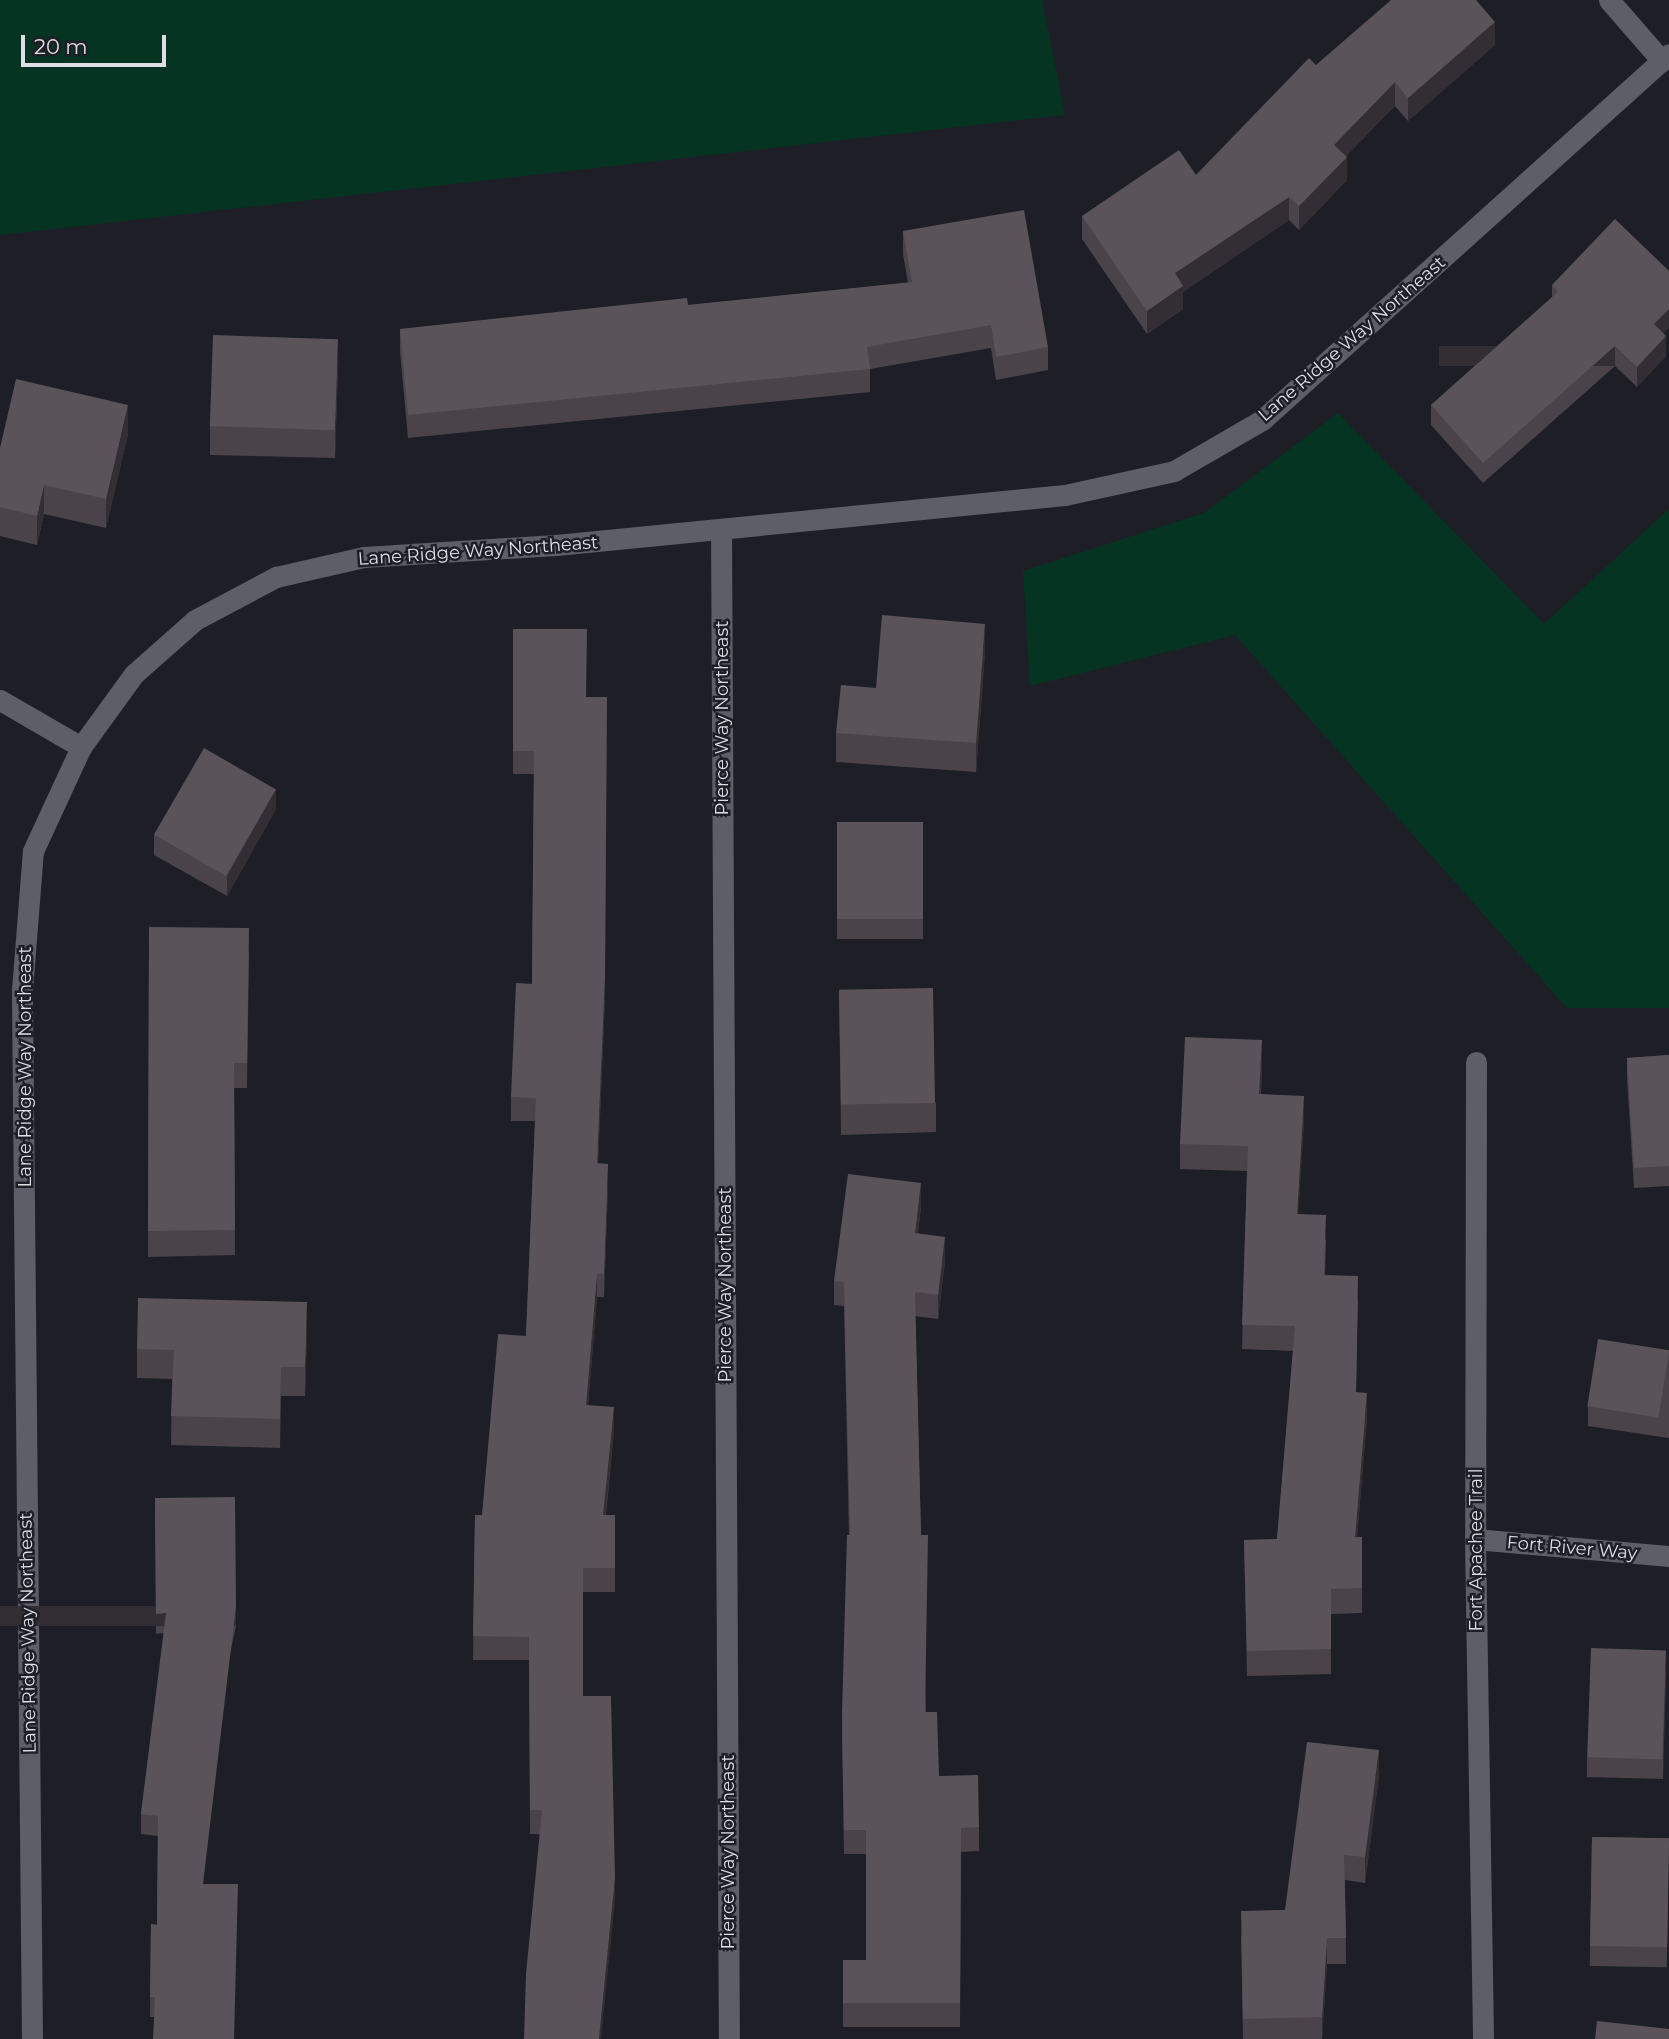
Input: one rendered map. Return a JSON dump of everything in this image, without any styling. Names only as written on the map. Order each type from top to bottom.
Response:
[{"type":"street","points":[[1609,0],[1665,58]]},
{"type":"street","name":"Lane Ridge Way Northeast","points":[[32,2039],[22,990],[33,851],[80,747],[134,674],[195,620],[276,577],[364,557],[556,545],[1065,495],[1174,471],[1262,421],[1665,58]]},
{"type":"street","name":"Pierce Way Northeast","points":[[721,530],[729,2039]]},
{"type":"street","points":[[0,700],[80,747]]},
{"type":"street","name":"Fort Apachee Trail","points":[[1476,1062],[1475,1539],[1483,2039]]},
{"type":"street","name":"Fort River Way","points":[[1475,1539],[1669,1556]]},
{"type":"green space","points":[[0,0],[1042,0],[1065,115],[0,235]]},
{"type":"green space","points":[[1338,413],[1544,624],[1669,509],[1669,1008],[1567,1008],[1235,635],[1030,686],[1023,571],[1204,513]]},
{"type":"building","points":[[1391,0],[1476,0],[1495,22],[1408,98],[1395,82],[1334,145],[1347,157],[1299,206],[1289,197],[1175,273],[1183,286],[1147,311],[1082,216],[1179,150],[1196,175],[1309,58],[1316,65]]},
{"type":"building","points":[[1024,210],[1048,347],[996,357],[991,325],[867,347],[870,369],[408,415],[400,329],[687,298],[688,305],[912,282],[903,231]]},
{"type":"building","points":[[1615,219],[1669,271],[1669,309],[1654,324],[1666,336],[1637,367],[1615,346],[1483,463],[1431,405],[1558,292],[1552,285]]},
{"type":"building","points":[[213,335],[338,339],[335,430],[210,426]]},
{"type":"building","points":[[16,379],[128,405],[106,499],[44,485],[37,516],[0,507],[0,448]]},
{"type":"building","points":[[882,615],[985,624],[976,743],[836,733],[841,685],[876,688]]},
{"type":"building","points":[[513,629],[587,629],[586,697],[607,697],[605,976],[597,1163],[608,1164],[604,1274],[597,1274],[586,1405],[614,1407],[603,1515],[615,1515],[615,1568],[583,1568],[583,1696],[611,1696],[615,1878],[599,2039],[524,2039],[526,1974],[542,1810],[530,1810],[529,1637],[473,1636],[475,1515],[482,1515],[498,1334],[526,1336],[536,1098],[511,1097],[516,983],[532,984],[534,751],[513,751]]},
{"type":"building","points":[[204,748],[276,790],[226,876],[154,835]]},
{"type":"building","points":[[837,822],[923,822],[923,919],[837,919]]},
{"type":"building","points":[[149,927],[249,928],[247,1063],[234,1063],[235,1230],[148,1231]]},
{"type":"building","points":[[933,988],[935,1103],[841,1105],[839,990]]},
{"type":"building","points":[[1185,1037],[1262,1040],[1259,1094],[1304,1096],[1297,1214],[1326,1215],[1324,1275],[1358,1276],[1356,1392],[1367,1393],[1355,1537],[1362,1537],[1362,1588],[1331,1589],[1331,1649],[1247,1651],[1244,1540],[1277,1539],[1295,1326],[1242,1325],[1248,1146],[1180,1144]]},
{"type":"building","points":[[1669,1055],[1669,1166],[1634,1168],[1627,1058]]},
{"type":"building","points":[[848,1174],[921,1183],[915,1233],[945,1237],[938,1295],[915,1292],[921,1535],[928,1535],[925,1712],[937,1712],[939,1776],[978,1775],[979,1827],[961,1828],[960,2003],[843,2003],[843,1960],[866,1960],[866,1830],[844,1830],[842,1714],[847,1535],[850,1535],[844,1282],[834,1281]]},
{"type":"building","points":[[138,1298],[307,1302],[305,1367],[281,1367],[280,1419],[171,1416],[174,1350],[137,1349]]},
{"type":"building","points":[[1598,1339],[1669,1350],[1658,1417],[1587,1406]]},
{"type":"building","points":[[235,1497],[236,1606],[203,1884],[238,1884],[234,2039],[153,2039],[155,1997],[150,1997],[151,1924],[157,1925],[158,1816],[141,1814],[166,1613],[156,1614],[155,1498]]},
{"type":"building","points":[[1591,1648],[1666,1651],[1662,1760],[1587,1757]]},
{"type":"building","points":[[1307,1742],[1379,1750],[1365,1857],[1344,1855],[1346,1938],[1327,1938],[1322,2017],[1243,2019],[1241,1911],[1285,1910]]},
{"type":"building","points":[[1592,1837],[1669,1838],[1667,1947],[1590,1946]]},
{"type":"building","points":[[1597,2021],[1669,2029],[1669,2039],[1595,2039]]}]
